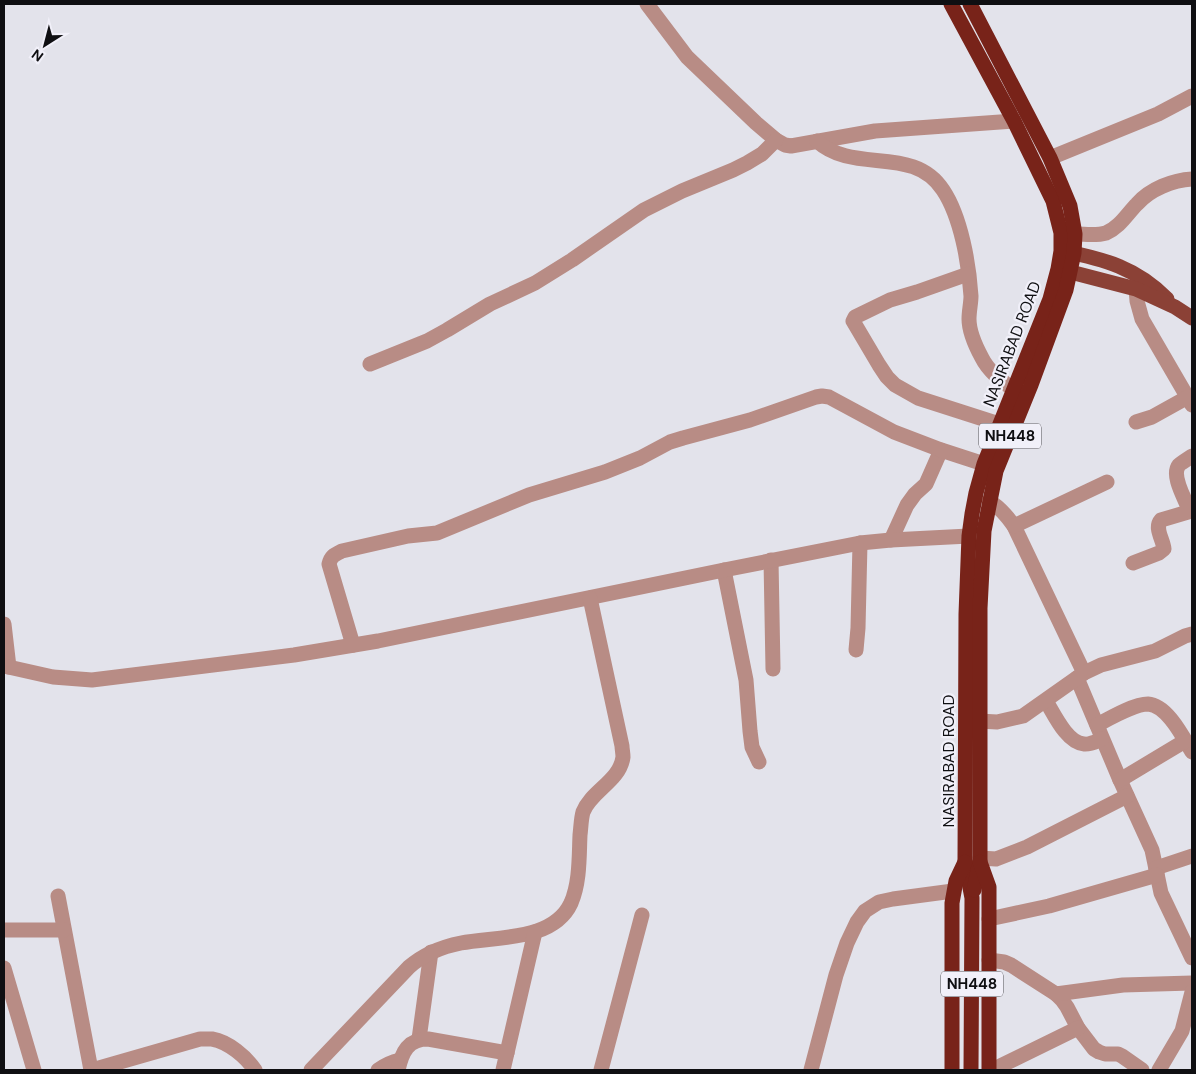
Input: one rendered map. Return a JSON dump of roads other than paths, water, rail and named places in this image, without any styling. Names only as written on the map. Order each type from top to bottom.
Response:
[{"type":"highway","name":"NASIRABAD ROAD","points":[[951,4],[1014,121],[1053,201],[1068,252]]},
{"type":"highway","name":"NASIRABAD ROAD","points":[[970,4],[1050,158],[1070,206],[1075,234],[1064,270],[1050,299],[984,464],[976,494],[969,536],[966,624],[975,860]]},
{"type":"highway","name":"NASIRABAD ROAD","points":[[971,1070],[972,898],[975,860],[980,608],[984,530],[996,471],[1031,385],[1066,290],[1064,270]]},
{"type":"highway","points":[[952,1070],[953,891],[956,881],[975,860],[989,887],[991,1070]]},
{"type":"main road","points":[[1068,252],[1114,264],[1135,273],[1156,287],[1175,307]]},
{"type":"main road","points":[[1064,270],[1136,289],[1175,307],[1192,318]]},
{"type":"street","points":[[647,4],[687,57],[756,123],[785,145],[791,146],[875,131],[1014,121]]},
{"type":"street","points":[[1050,158],[1158,114],[1192,96]]},
{"type":"street","points":[[370,364],[428,341],[490,304],[535,282],[572,260],[644,210],[682,191],[747,163],[762,154],[776,140]]},
{"type":"street","points":[[817,141],[823,147],[842,156],[916,167],[926,172],[943,189],[962,234],[971,298],[969,326],[982,358],[988,367],[1014,390]]},
{"type":"street","points":[[1075,234],[1095,235],[1104,233],[1119,225],[1145,196],[1168,184],[1192,179]]},
{"type":"street","points":[[968,274],[890,300],[860,313],[853,321],[887,377],[895,385],[918,398],[999,424]]},
{"type":"street","points":[[1136,289],[1142,319],[1190,401],[1136,422]]},
{"type":"street","points":[[353,645],[330,564],[330,559],[334,555],[408,536],[437,533],[528,495],[605,472],[640,458],[670,442],[750,420],[822,396],[829,397],[894,432],[984,464]]},
{"type":"street","points":[[891,540],[907,505],[926,484],[941,450]]},
{"type":"street","points":[[1133,563],[1159,553],[1164,549],[1158,528],[1161,520],[1188,512],[1176,471],[1179,466],[1192,456]]},
{"type":"street","points":[[1014,526],[1107,482]]},
{"type":"street","points":[[989,501],[1002,510],[1014,526],[1080,675],[1102,739],[1152,850],[1161,893],[1192,958]]},
{"type":"street","points":[[4,624],[6,667],[53,677],[92,680],[294,655],[353,645],[860,543],[969,536]]},
{"type":"street","points":[[856,650],[860,543]]},
{"type":"street","points":[[771,560],[773,669]]},
{"type":"street","points":[[724,570],[746,680],[752,746],[759,762]]},
{"type":"street","points":[[311,1070],[419,959],[431,952],[461,943],[519,936],[535,932],[550,925],[570,905],[578,877],[583,812],[589,801],[620,767],[623,756],[590,598]]},
{"type":"street","points":[[979,721],[997,722],[1023,716],[1080,675],[1101,665],[1155,651],[1192,634]]},
{"type":"street","points":[[1046,701],[1066,733],[1075,742],[1090,744],[1102,739]]},
{"type":"street","points":[[1096,724],[1136,707],[1148,704],[1162,709],[1190,746],[1120,780]]},
{"type":"street","points":[[975,860],[996,859],[1027,847],[1127,796]]},
{"type":"street","points":[[989,920],[1049,906],[1156,871],[1192,856]]},
{"type":"street","points":[[811,1070],[836,975],[847,944],[857,922],[865,911],[879,902],[953,891]]},
{"type":"street","points":[[58,896],[92,1070],[200,1039],[213,1039],[226,1044],[240,1053],[255,1070]]},
{"type":"street","points":[[603,1069],[642,915]]},
{"type":"street","points":[[4,930],[64,930]]},
{"type":"street","points":[[503,1070],[535,932]]},
{"type":"street","points":[[419,1039],[431,952]]},
{"type":"street","points":[[989,960],[1011,965],[1056,994],[1067,1007],[1078,1028],[1094,1049],[1105,1054],[1118,1054],[1142,1070]]},
{"type":"street","points":[[4,968],[34,1070]]},
{"type":"street","points":[[1056,994],[1123,986],[1192,983]]},
{"type":"street","points":[[1159,1070],[1182,1031],[1192,992]]},
{"type":"street","points":[[991,1070],[1078,1028]]},
{"type":"street","points":[[378,1070],[392,1062],[399,1065],[404,1052],[410,1044],[419,1039],[507,1053]]}]
